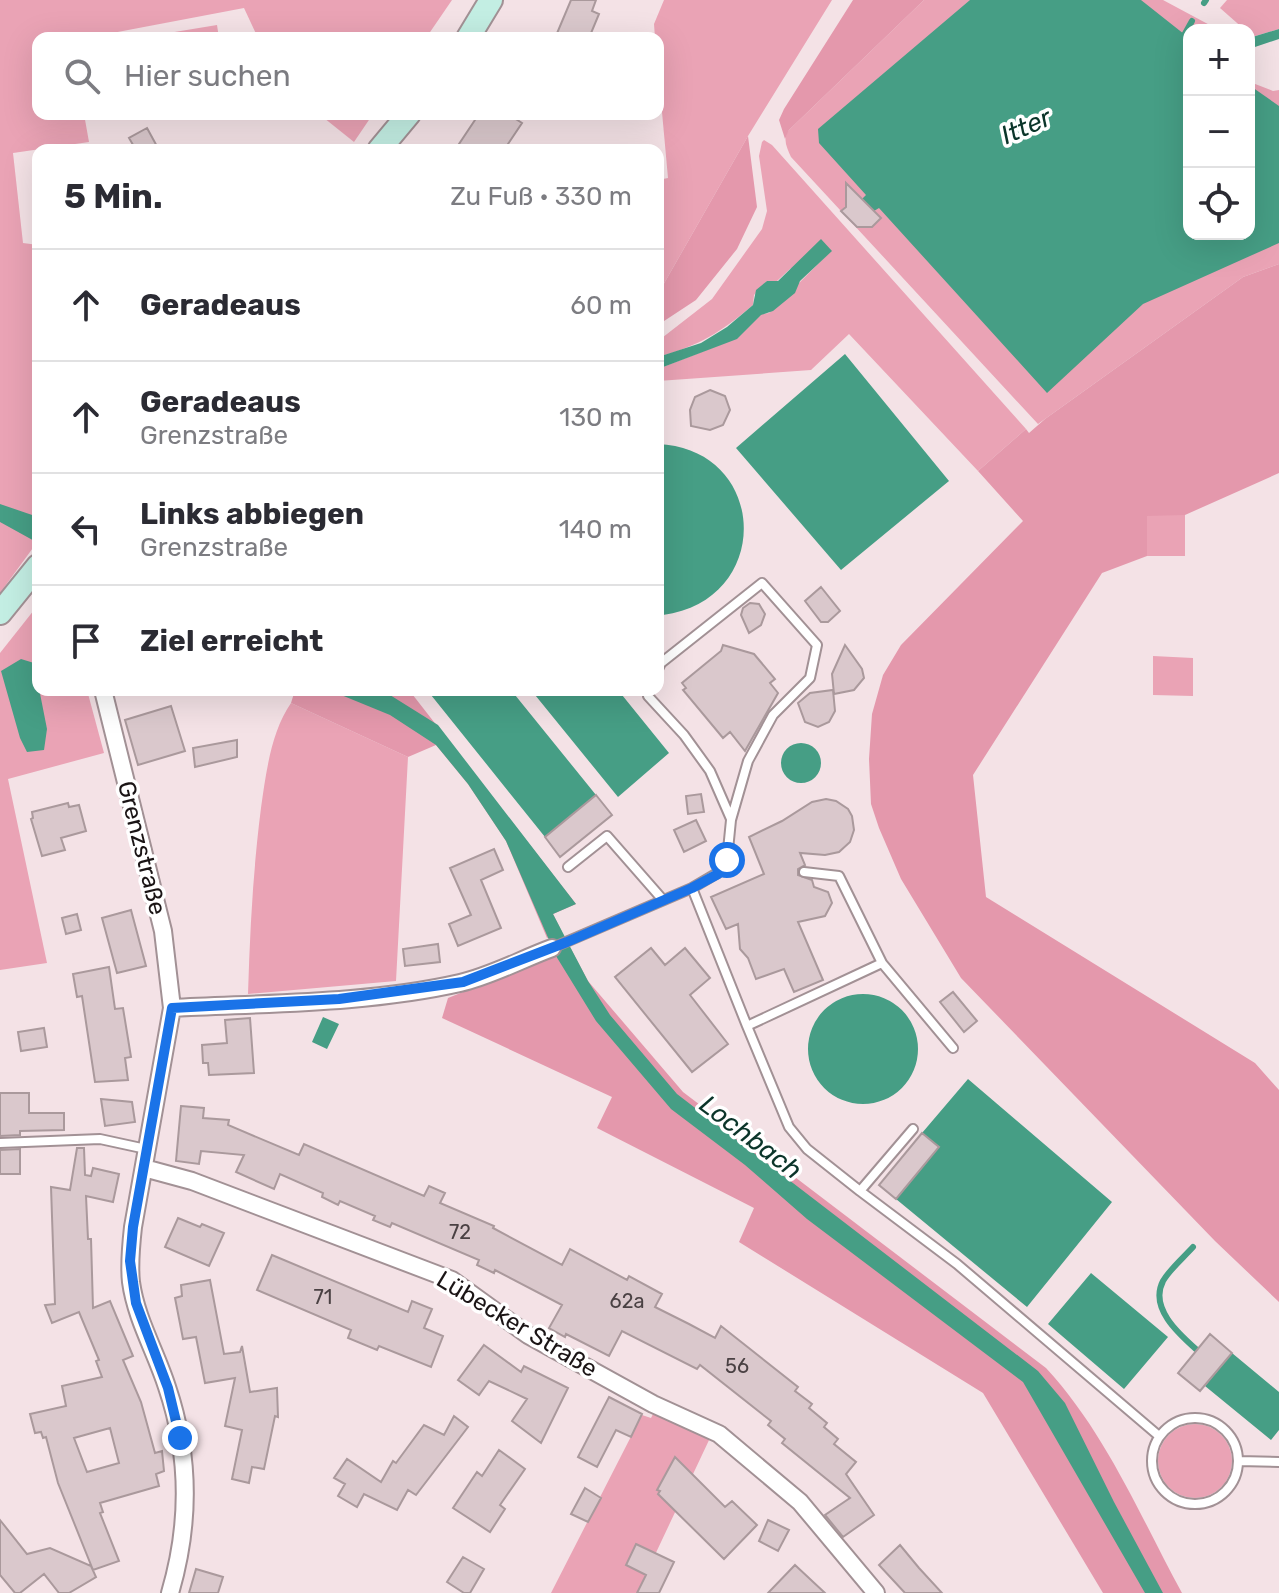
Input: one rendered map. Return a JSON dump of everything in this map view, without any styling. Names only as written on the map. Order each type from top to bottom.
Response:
[{"type":"main road","points":[[472,32],[491,0]]},
{"type":"main road","points":[[384,144],[404,120]]},
{"type":"main road","points":[[0,613],[32,573]]},
{"type":"street","name":"Grenzstraße","points":[[104,696],[163,931],[172,1008],[133,1227],[131,1283],[168,1388],[186,1478],[180,1558],[170,1593]]},
{"type":"street","points":[[172,1008],[339,999],[413,991],[463,982],[559,945]]},
{"type":"street","name":"Lübecker Straße","points":[[144,1168],[192,1181],[452,1280],[528,1335],[653,1404],[719,1434],[800,1502],[867,1590]]},
{"type":"lane","points":[[559,945],[692,888],[721,871],[727,860],[731,820],[748,761],[773,715],[810,678],[817,645],[762,583],[664,661]]},
{"type":"lane","points":[[651,696],[710,771],[731,820]]},
{"type":"lane","points":[[568,867],[607,836],[663,900]]},
{"type":"lane","points":[[804,872],[839,876],[882,963],[953,1048]]},
{"type":"lane","points":[[692,888],[789,1127],[807,1149],[957,1264],[1159,1436]]},
{"type":"lane","points":[[747,1026],[882,963]]},
{"type":"lane","points":[[860,1191],[913,1129]]},
{"type":"lane","points":[[0,1143],[100,1139],[148,1149]]},
{"type":"lane","points":[[1194,1418],[1208,1420],[1230,1435],[1239,1461],[1231,1487],[1221,1497],[1195,1505],[1169,1497],[1153,1475],[1151,1462],[1159,1436],[1169,1426],[1194,1418]]},
{"type":"lane","points":[[1239,1461],[1279,1462]]},
{"type":"shaded area","points":[[0,0],[452,0],[430,32],[255,32],[244,8],[118,32],[32,32],[32,120],[85,120],[89,142],[32,144],[32,150],[13,153],[23,243],[32,244],[32,549],[0,593]]},
{"type":"shaded area","points":[[664,0],[832,0],[748,136],[664,283],[664,179],[668,178],[663,120],[664,32],[655,32],[654,24]]},
{"type":"shaded area","points":[[853,0],[924,0],[789,130],[785,139],[779,120],[784,109]]},
{"type":"shaded area","points":[[924,0],[1163,0],[1208,24],[1183,24],[1183,240],[1255,240],[1255,84],[1273,91],[1279,90],[1279,264],[1243,277],[1038,424],[791,157],[786,140],[789,130]]},
{"type":"shaded area","points":[[1227,0],[1279,0],[1279,29],[1255,36],[1255,24],[1238,24],[1220,8]]},
{"type":"shaded area","points":[[217,25],[218,32],[174,32]]},
{"type":"shaded area","points":[[326,120],[369,120],[354,142]]},
{"type":"shaded area","points":[[748,136],[757,207],[737,249],[696,300],[664,321],[664,283]]},
{"type":"shaded area","points":[[764,140],[772,145],[1026,429],[978,471],[849,334],[811,370],[664,381],[664,367],[737,338],[761,314],[769,313],[831,251],[790,269],[777,281],[767,281],[754,295],[753,305],[720,331],[664,355],[664,336],[712,299],[762,229],[767,211],[759,156]]},
{"type":"shaded area","points":[[1279,264],[1279,473],[1185,515],[1147,516],[1147,556],[1102,573],[973,775],[986,897],[1255,1063],[1279,1090],[1279,1302],[1215,1241],[961,978],[901,879],[879,828],[871,804],[869,759],[872,714],[883,675],[901,645],[1023,521],[978,471],[1026,429],[1029,433],[1243,277]]},
{"type":"shaded area","points":[[1147,515],[1185,515],[1185,556],[1147,556]]},
{"type":"shaded area","points":[[32,613],[32,696],[89,696],[104,753],[8,779],[47,963],[0,970],[0,653]]},
{"type":"shaded area","points":[[1153,656],[1193,658],[1193,696],[1153,695]]},
{"type":"shaded area","points":[[293,696],[414,696],[576,904],[553,914],[562,932],[547,938],[506,841],[468,784],[436,745],[408,757],[291,703]]},
{"type":"shaded area","points":[[291,703],[408,757],[396,981],[248,994],[254,877],[267,767],[274,740]]},
{"type":"shaded area","points":[[571,949],[588,981],[683,1092],[1046,1368],[1104,1447],[1182,1593],[1103,1593],[983,1393],[739,1242],[754,1208],[597,1128],[612,1097],[442,1018],[448,998]]},
{"type":"shaded area","points":[[654,1412],[710,1438],[637,1593],[551,1593],[642,1415],[651,1418]]},
{"type":"shaded area","points":[[1188,1424],[1202,1424],[1216,1430],[1226,1440],[1232,1461],[1226,1482],[1216,1492],[1202,1498],[1188,1498],[1174,1492],[1164,1482],[1158,1468],[1158,1454],[1164,1440],[1174,1430]]},
{"type":"water","name":"Itter","points":[[970,0],[1141,0],[1183,33],[1183,240],[1255,240],[1255,89],[1279,106],[1279,243],[1143,304],[1047,393],[879,208],[874,211],[862,199],[866,195],[819,143],[818,129]]},
{"type":"water","points":[[1279,29],[1279,39],[1255,47],[1255,36]]},
{"type":"water","points":[[821,239],[832,251],[800,281],[795,293],[773,311],[761,315],[737,339],[664,367],[664,355],[701,343],[727,327],[753,305],[756,290],[767,281],[778,281]]},
{"type":"water","points":[[845,354],[949,481],[841,570],[736,448]]},
{"type":"water","points":[[664,445],[695,452],[721,471],[738,496],[744,526],[739,556],[725,583],[699,604],[664,615]]},
{"type":"water","points":[[0,504],[32,515],[32,540],[0,522]]},
{"type":"water","points":[[21,659],[32,662],[32,696],[40,696],[47,729],[44,750],[27,752],[1,671]]},
{"type":"water","points":[[344,696],[392,696],[438,725],[576,904],[553,914],[588,981],[610,1015],[677,1094],[1038,1371],[1065,1403],[1163,1593],[1145,1593],[1023,1382],[807,1219],[745,1165],[671,1109],[596,1021],[556,956],[506,841],[468,784],[436,745],[390,715]]},
{"type":"water","points":[[432,696],[516,696],[596,795],[545,837]]},
{"type":"water","points":[[536,696],[623,696],[669,753],[618,797]]},
{"type":"water","points":[[801,743],[815,749],[821,763],[815,777],[801,783],[787,777],[781,763],[787,749]]},
{"type":"water","points":[[863,994],[884,998],[902,1010],[914,1028],[918,1049],[914,1070],[902,1088],[884,1100],[863,1104],[842,1100],[824,1088],[812,1070],[808,1049],[812,1028],[824,1010],[842,998]]},
{"type":"water","points":[[323,1017],[339,1024],[327,1049],[312,1042]]},
{"type":"water","points":[[968,1079],[1112,1202],[1027,1307],[896,1199],[939,1147],[922,1133]]},
{"type":"water","points":[[1091,1273],[1168,1337],[1124,1389],[1048,1324]]},
{"type":"water","points":[[1232,1353],[1279,1392],[1279,1430],[1271,1440],[1205,1386]]},
{"type":"building","points":[[571,0],[596,0],[592,11],[599,14],[592,32],[558,32]]},
{"type":"building","points":[[475,120],[517,120],[522,123],[508,144],[459,144]]},
{"type":"building","points":[[147,128],[156,144],[132,144],[129,138]]},
{"type":"building","points":[[846,183],[881,218],[872,227],[857,227],[841,211],[846,207]]},
{"type":"building","points":[[710,390],[725,396],[730,410],[723,425],[710,430],[691,426],[690,410],[695,397]]},
{"type":"building","points":[[821,587],[840,611],[828,622],[821,622],[805,601]]},
{"type":"building","points":[[750,603],[759,604],[765,614],[761,625],[749,633],[741,615],[743,608]]},
{"type":"building","points":[[723,645],[754,654],[775,679],[770,683],[778,693],[745,751],[730,732],[723,738],[683,690],[686,688],[682,683],[721,651]]},
{"type":"building","points":[[845,645],[862,669],[864,678],[854,690],[834,694],[832,674]]},
{"type":"building","points":[[833,690],[835,711],[829,722],[818,727],[805,722],[798,703],[810,693]]},
{"type":"building","points":[[171,706],[185,751],[138,765],[125,720]]},
{"type":"building","points":[[237,740],[237,757],[195,767],[193,748]]},
{"type":"building","points":[[701,794],[704,812],[688,814],[686,796]]},
{"type":"building","points":[[596,795],[612,815],[560,857],[545,837]]},
{"type":"building","points":[[826,799],[848,809],[854,830],[850,842],[839,852],[825,855],[800,853],[805,865],[798,869],[798,875],[812,880],[814,887],[828,892],[832,903],[825,916],[798,922],[823,980],[794,992],[784,969],[756,979],[748,958],[740,949],[738,924],[726,929],[711,897],[764,874],[749,837],[812,802]]},
{"type":"building","points":[[68,803],[69,807],[79,805],[86,831],[61,838],[65,850],[42,856],[31,819],[32,812]]},
{"type":"building","points":[[696,820],[706,841],[684,852],[674,830]]},
{"type":"building","points":[[494,849],[503,870],[481,880],[501,928],[458,946],[449,924],[471,915],[450,868]]},
{"type":"building","points":[[131,910],[146,966],[117,973],[102,918]]},
{"type":"building","points":[[77,914],[81,930],[66,934],[62,918]]},
{"type":"building","points":[[438,944],[440,962],[405,966],[403,949]]},
{"type":"building","points":[[651,948],[665,965],[685,948],[710,978],[690,995],[728,1044],[692,1072],[615,977]]},
{"type":"building","points":[[109,967],[115,1009],[123,1008],[131,1057],[125,1058],[128,1080],[95,1082],[82,996],[77,997],[73,974]]},
{"type":"building","points":[[953,992],[977,1021],[964,1032],[940,1002]]},
{"type":"building","points":[[250,1018],[254,1073],[209,1075],[208,1063],[203,1063],[202,1045],[227,1043],[225,1020]]},
{"type":"building","points":[[44,1028],[47,1047],[21,1051],[18,1032]]},
{"type":"building","points":[[0,1093],[29,1093],[29,1113],[64,1113],[64,1130],[20,1131],[20,1135],[0,1136]]},
{"type":"building","points":[[101,1099],[132,1102],[135,1122],[105,1126]]},
{"type":"building","points":[[181,1106],[204,1108],[203,1118],[229,1120],[228,1125],[299,1155],[304,1144],[424,1196],[429,1186],[445,1193],[440,1203],[494,1226],[562,1265],[570,1249],[627,1280],[629,1276],[662,1294],[655,1307],[715,1338],[721,1326],[798,1387],[795,1391],[812,1404],[809,1408],[827,1423],[824,1427],[838,1439],[834,1444],[856,1462],[846,1474],[874,1515],[843,1537],[825,1515],[850,1498],[782,1443],[785,1439],[768,1425],[771,1421],[700,1365],[697,1369],[622,1331],[609,1356],[566,1334],[565,1337],[549,1328],[562,1305],[495,1270],[494,1273],[477,1265],[479,1260],[392,1223],[390,1227],[373,1220],[375,1216],[340,1201],[338,1205],[322,1197],[323,1193],[280,1174],[274,1189],[236,1172],[244,1155],[201,1151],[199,1164],[176,1161]]},
{"type":"building","points":[[922,1133],[939,1147],[896,1199],[879,1185]]},
{"type":"building","points":[[77,1148],[84,1148],[85,1175],[91,1176],[93,1168],[119,1174],[113,1202],[86,1196],[93,1308],[110,1301],[133,1356],[123,1360],[141,1402],[155,1453],[162,1451],[164,1471],[156,1474],[159,1486],[100,1503],[103,1512],[100,1513],[119,1561],[93,1570],[58,1483],[46,1437],[43,1438],[41,1432],[35,1433],[30,1414],[66,1406],[62,1386],[102,1377],[96,1361],[99,1360],[79,1312],[52,1323],[45,1305],[55,1304],[51,1187],[70,1190]],"holes":[[[110,1428],[119,1463],[87,1472],[74,1438]]]},
{"type":"building","points":[[20,1149],[20,1174],[0,1174],[0,1150]]},
{"type":"building","points":[[178,1218],[224,1233],[209,1266],[165,1247]]},
{"type":"building","points":[[272,1255],[408,1312],[412,1301],[432,1309],[424,1328],[443,1336],[431,1367],[379,1346],[377,1350],[348,1338],[351,1330],[257,1290]]},
{"type":"building","points":[[210,1280],[224,1354],[240,1352],[242,1346],[250,1392],[277,1388],[278,1417],[275,1416],[264,1469],[252,1467],[249,1483],[232,1479],[242,1430],[225,1426],[235,1378],[205,1383],[196,1337],[183,1339],[175,1298],[182,1296],[181,1285]]},
{"type":"building","points":[[1210,1334],[1232,1353],[1200,1391],[1178,1373]]},
{"type":"building","points":[[484,1345],[521,1372],[524,1366],[568,1388],[541,1443],[512,1421],[527,1399],[489,1381],[479,1395],[458,1380]]},
{"type":"building","points":[[609,1397],[642,1414],[631,1437],[616,1430],[597,1467],[578,1457]]},
{"type":"building","points":[[454,1416],[468,1427],[416,1495],[408,1490],[397,1510],[364,1494],[357,1507],[338,1496],[345,1484],[334,1478],[347,1459],[381,1482],[393,1461],[396,1463],[424,1425],[444,1435]]},
{"type":"building","points":[[499,1450],[525,1469],[500,1505],[505,1509],[490,1532],[453,1508],[477,1472],[482,1476]]},
{"type":"building","points":[[675,1457],[725,1507],[732,1501],[757,1525],[724,1559],[658,1494],[660,1491],[657,1490]]},
{"type":"building","points":[[585,1488],[601,1498],[588,1522],[571,1514]]},
{"type":"building","points":[[0,1520],[27,1554],[50,1548],[91,1566],[96,1577],[69,1593],[59,1593],[44,1574],[20,1593],[15,1593],[0,1575]]},
{"type":"building","points":[[768,1520],[789,1530],[778,1551],[759,1541]]},
{"type":"building","points":[[636,1544],[674,1562],[659,1593],[637,1593],[646,1575],[626,1565]]},
{"type":"building","points":[[900,1545],[942,1593],[905,1593],[879,1565]]},
{"type":"building","points":[[463,1557],[484,1569],[470,1593],[464,1593],[447,1582]]},
{"type":"building","points":[[795,1565],[825,1593],[768,1593]]},
{"type":"building","points":[[196,1569],[223,1577],[218,1593],[189,1593]]},
{"type":"waterway","points":[[1182,39],[1192,21]]},
{"type":"waterway","points":[[1193,1247],[1163,1281],[1160,1301],[1168,1320],[1197,1350]]},
{"type":"route","points":[[180,1438],[168,1388],[136,1303],[130,1261],[133,1227],[172,1008],[339,999],[463,982],[567,942],[692,888],[718,874],[727,860]]},
{"type":"water label","name":"Lochbach","points":[[751,1137]]}]
